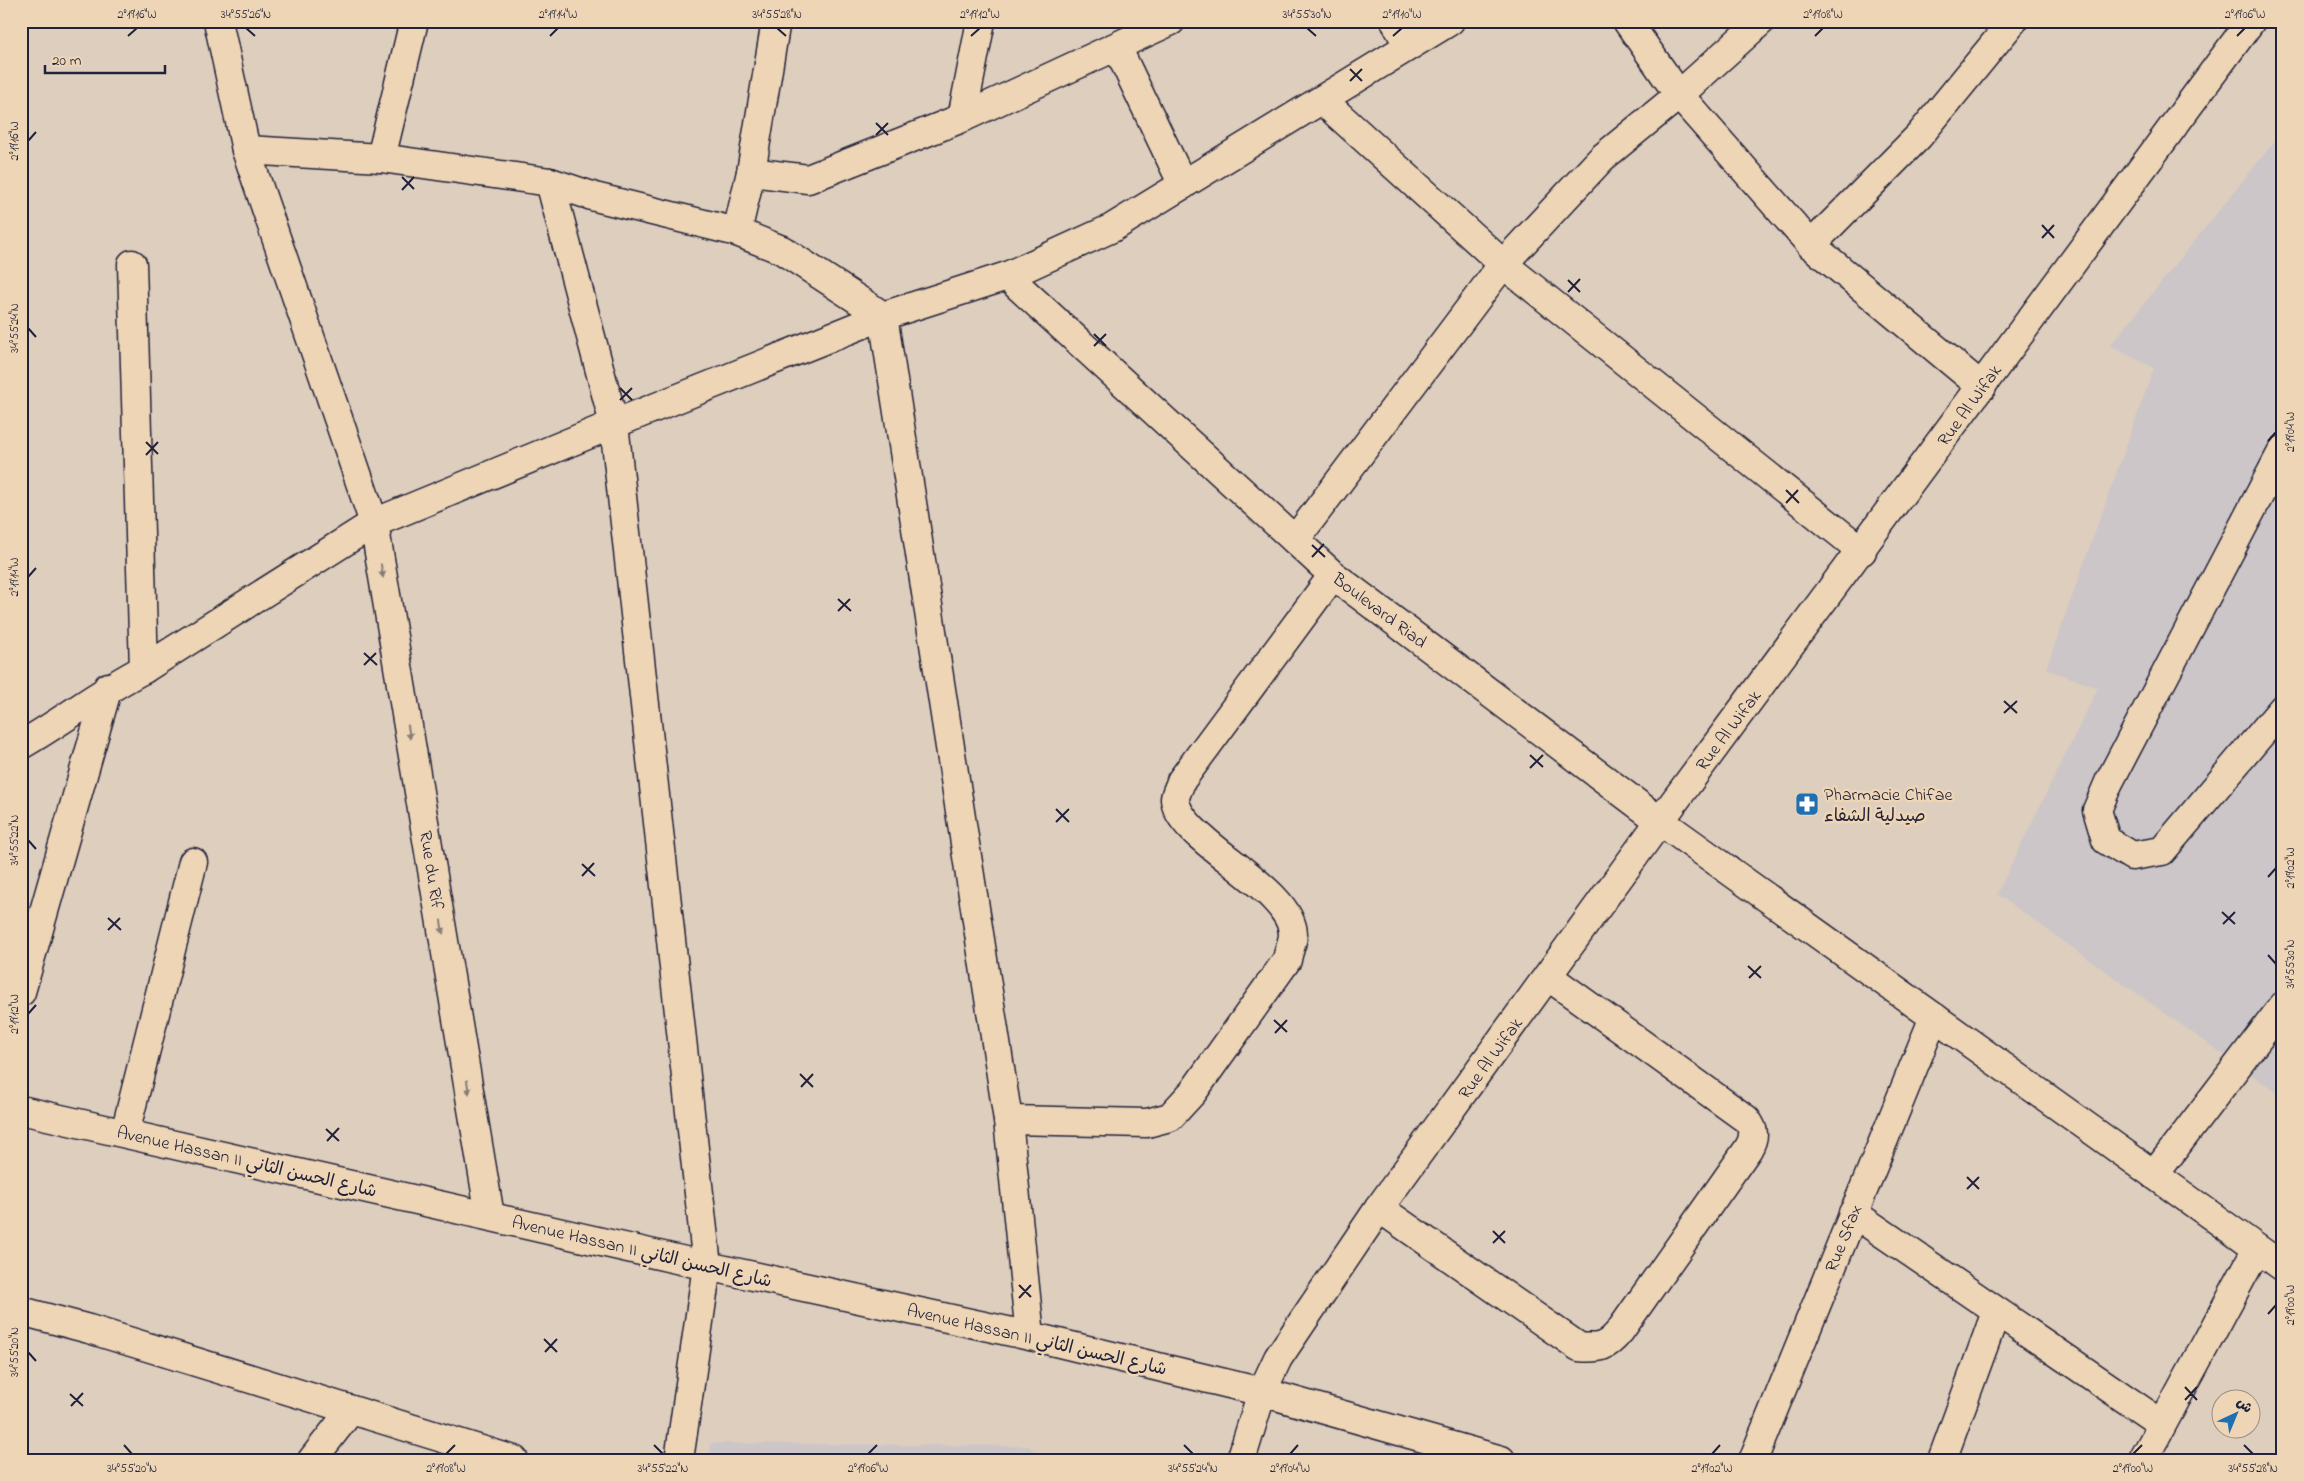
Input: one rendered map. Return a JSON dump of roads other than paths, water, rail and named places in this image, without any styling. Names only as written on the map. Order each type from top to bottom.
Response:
[{"type":"street","name":"Rue du Rif","points":[[218,21],[246,150],[374,523],[490,1216]]},
{"type":"street","points":[[380,158],[414,21]]},
{"type":"street","points":[[738,232],[751,172],[776,21]]},
{"type":"street","points":[[962,118],[981,21]]},
{"type":"street","points":[[751,172],[808,180],[962,118],[1171,21]]},
{"type":"street","points":[[1395,21],[1408,45]]},
{"type":"street","points":[[21,745],[50,728],[108,688],[144,668],[374,523],[883,316],[1007,276],[1112,228],[1450,21]]},
{"type":"street","points":[[1627,21],[1679,95],[1811,245],[1982,388]]},
{"type":"street","points":[[1295,540],[1503,264],[1602,158],[1679,95],[1761,21]]},
{"type":"street","points":[[1811,245],[1919,136],[2013,21]]},
{"type":"street","name":"Rue Al Wifak","points":[[1240,1460],[1262,1392],[1278,1358],[1379,1208],[1549,977],[1660,821],[1862,551],[2251,21]]},
{"type":"street","points":[[1116,46],[1182,185]]},
{"type":"street","points":[[1323,100],[1503,264],[1862,551]]},
{"type":"street","points":[[246,150],[380,158],[550,182],[595,197],[738,232],[782,250],[883,316],[1008,1120],[1030,1336]]},
{"type":"street","points":[[550,182],[614,424],[707,1266],[679,1460]]},
{"type":"street","points":[[132,264],[144,668]]},
{"type":"street","name":"Boulevard Riad","points":[[1007,276],[1333,575],[1660,821],[2283,1267]]},
{"type":"street","points":[[2283,450],[2109,782],[2097,810],[2106,840],[2132,856],[2162,850],[2283,708]]},
{"type":"street","points":[[1008,1120],[1147,1123],[1170,1117],[1193,1092],[1286,960],[1293,934],[1288,917],[1273,897],[1196,832],[1180,814],[1175,798],[1182,781],[1333,575]]},
{"type":"street","points":[[21,992],[108,688]]},
{"type":"street","points":[[125,1134],[193,862]]},
{"type":"street","points":[[1379,1208],[1579,1347],[1595,1348],[1610,1343],[1620,1331],[1748,1149],[1754,1139],[1754,1128],[1746,1119],[1549,977]]},
{"type":"street","points":[[2154,1175],[2283,1006]]},
{"type":"street","name":"Rue Sfax","points":[[1753,1460],[1934,1017]]},
{"type":"street","name":"Avenue Hassan II شارع الحسن الثاني","points":[[21,1110],[707,1266],[1030,1336],[1262,1392],[1501,1460]]},
{"type":"street","points":[[1853,1213],[2162,1424]]},
{"type":"street","points":[[2143,1460],[2257,1248]]},
{"type":"street","points":[[21,1316],[25,1312],[89,1329],[514,1460]]},
{"type":"street","points":[[1942,1460],[1996,1312]]},
{"type":"street","points":[[312,1460],[351,1410]]},
{"type":"place","name":"Pharmacie Chifae صيدلية الشفاء","points":[[1807,804]]}]
